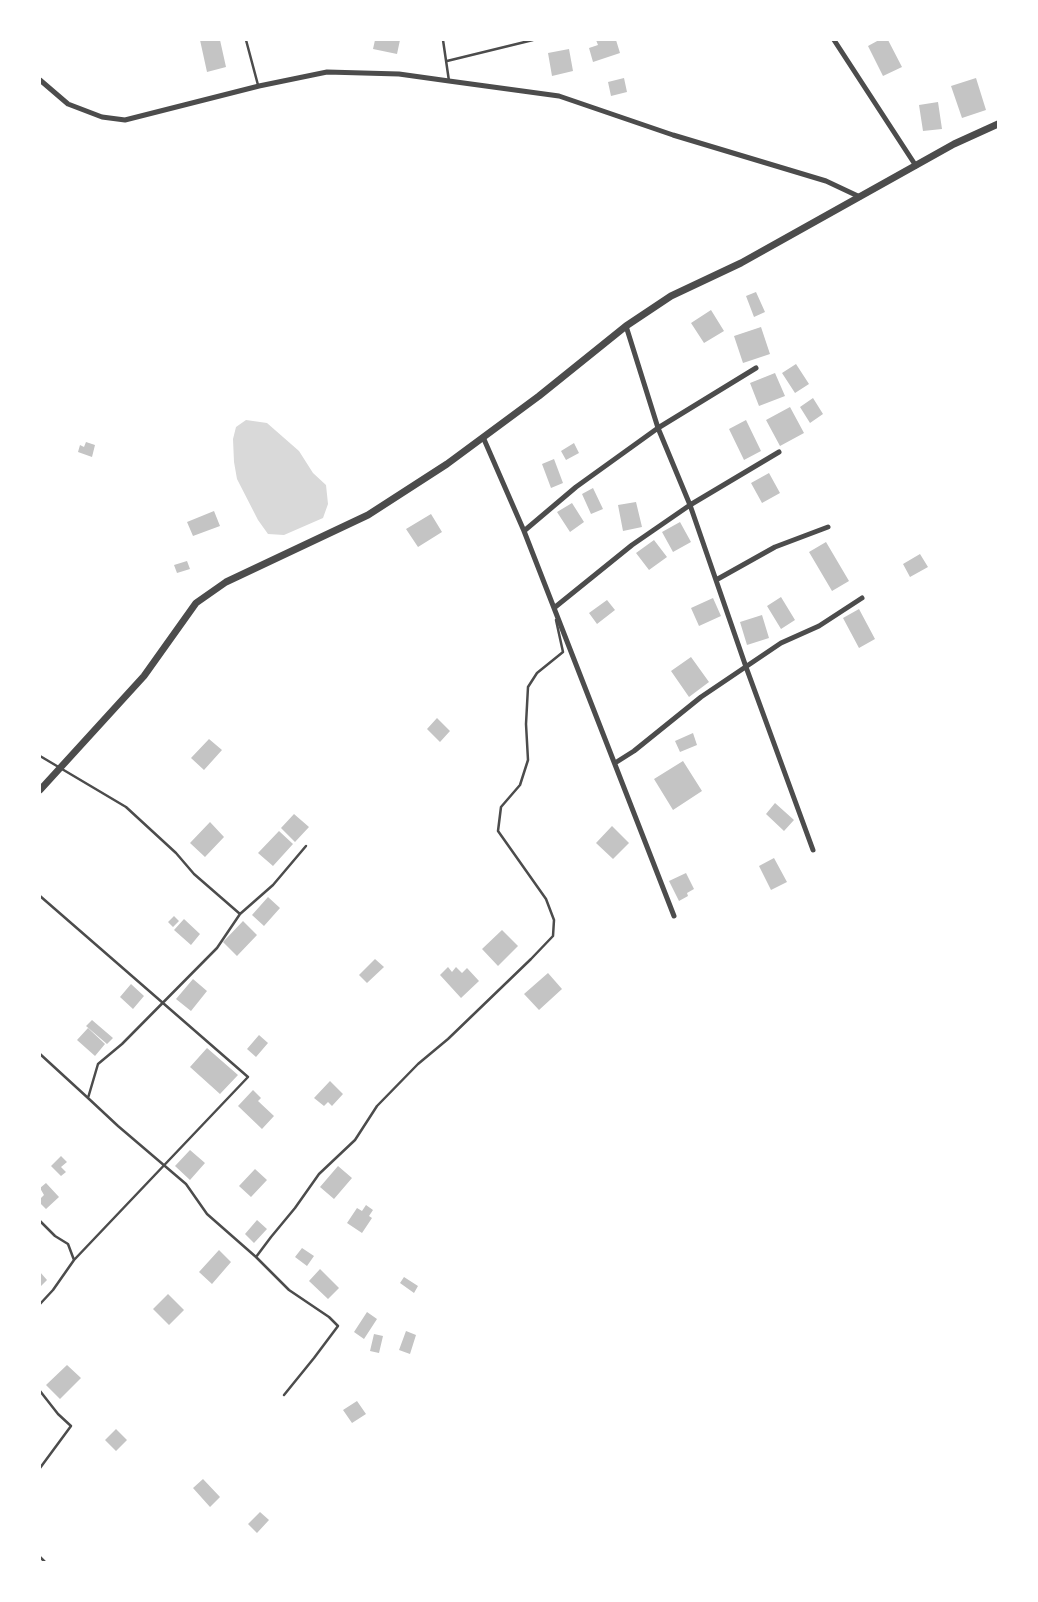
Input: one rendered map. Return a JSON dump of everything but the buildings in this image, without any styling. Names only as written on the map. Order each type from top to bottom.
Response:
[{"type":"street","points":[[834,40],[916,166]]},
{"type":"street","points":[[40,80],[68,104],[102,117],[125,120],[259,86],[328,72],[399,74],[558,96],[673,135],[826,181],[860,197]]},
{"type":"street","points":[[40,790],[144,676],[196,603],[226,582],[368,516],[447,464],[539,396],[626,326],[671,296],[741,263],[954,144],[998,124]]},
{"type":"street","points":[[626,326],[658,428],[690,505],[746,667],[813,850]]},
{"type":"street","points":[[524,531],[576,488],[658,428],[756,368]]},
{"type":"street","points":[[484,437],[524,531],[674,916]]},
{"type":"street","points":[[554,608],[632,545],[690,505],[779,452]]},
{"type":"street","points":[[716,580],[775,546],[828,527]]},
{"type":"street","points":[[615,763],[634,751],[701,697],[781,643],[819,626],[862,598]]},
{"type":"lane","points":[[246,40],[259,86]]},
{"type":"lane","points":[[443,40],[449,81]]},
{"type":"lane","points":[[447,61],[533,40]]},
{"type":"lane","points":[[256,1257],[319,1174],[354,1140],[377,1106],[418,1064],[492,998],[553,936],[554,920],[546,899],[498,831],[501,807],[520,785],[528,760],[526,724],[528,687],[537,673],[563,652],[554,608]]},
{"type":"lane","points":[[40,756],[126,807],[176,853],[194,874],[240,914]]},
{"type":"lane","points":[[88,1098],[98,1064],[122,1044],[216,948],[240,914],[273,885],[306,846]]},
{"type":"lane","points":[[40,896],[248,1077],[74,1260],[40,1304]]},
{"type":"lane","points":[[40,1054],[186,1184],[207,1214],[256,1257],[289,1290],[329,1317],[338,1326],[284,1396]]},
{"type":"lane","points":[[40,1221],[55,1236],[68,1244],[74,1260]]},
{"type":"lane","points":[[40,1391],[58,1414],[71,1426],[40,1468]]},
{"type":"lane","points":[[40,1557],[45,1562]]},
{"type":"shaded area","points":[[246,420],[267,423],[299,451],[313,473],[326,485],[328,504],[323,518],[284,535],[268,534],[258,520],[237,479],[233,439],[236,427]]}]
